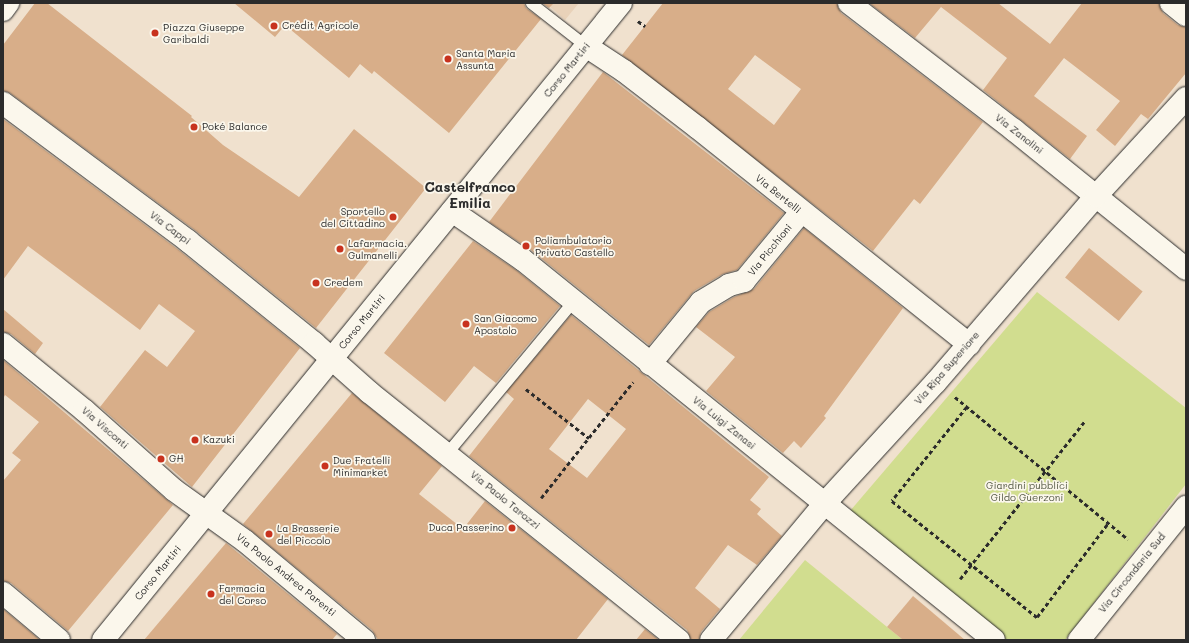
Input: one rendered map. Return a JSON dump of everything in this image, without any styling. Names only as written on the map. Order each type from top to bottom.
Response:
[{"type":"street","points":[[3,10],[8,3]]},
{"type":"street","name":"Corso Martiri","points":[[103,640],[621,3]]},
{"type":"street","name":"Via Zanolini","points":[[849,3],[1096,196],[1186,269]]},
{"type":"street","points":[[1171,3],[1186,15]]},
{"type":"street","name":"Via Bertelli","points":[[586,46],[624,71],[698,128],[801,212],[969,344]]},
{"type":"street","name":"Via Ripa Superiore","points":[[711,640],[825,503],[969,344],[1096,196],[1186,98]]},
{"type":"street","name":"Via Cappi","points":[[3,102],[188,241],[332,359]]},
{"type":"street","name":"Via Luigi Zanasi","points":[[452,211],[523,260],[994,640]]},
{"type":"street","name":"Via Picchioni","points":[[649,363],[701,302],[729,285],[744,281],[801,212]]},
{"type":"street","name":"Via Visconti","points":[[3,344],[84,410],[174,490],[206,513]]},
{"type":"street","name":"Via Paolo Tarozzi","points":[[332,359],[446,454],[679,640]]},
{"type":"street","name":"Via Circondaria Sud","points":[[1079,640],[1186,507]]},
{"type":"street","name":"Via Paolo Andrea Parenti","points":[[206,513],[245,541],[364,640]]},
{"type":"street","points":[[3,593],[59,640]]},
{"type":"lane","points":[[531,3],[586,46]]},
{"type":"lane","points":[[446,454],[573,301]]},
{"type":"path","points":[[526,517],[649,363]]},
{"type":"path","points":[[510,378],[589,438]]},
{"type":"path","points":[[1108,523],[1037,618],[892,501],[968,407],[1132,542]]},
{"type":"path","points":[[971,565],[1085,421]]},
{"type":"shaded area","points":[[546,3],[579,3],[565,20]]},
{"type":"green space","name":"Giardini pubblici Gildo Guerzoni","points":[[1037,292],[1186,408],[1186,484],[1065,640],[1007,640],[850,511]]},
{"type":"green space","points":[[805,560],[903,640],[739,640]]},
{"type":"building","points":[[35,3],[47,3],[192,116],[191,117],[223,145],[299,197],[354,129],[426,188],[316,328],[196,231],[10,93],[3,91],[3,45]]},
{"type":"building","points":[[234,3],[524,3],[526,8],[541,19],[449,133],[374,71],[372,74],[360,64],[349,78],[285,25],[275,37]]},
{"type":"building","points":[[542,3],[554,3],[549,8]]},
{"type":"building","points":[[663,3],[837,3],[841,13],[983,122],[920,204],[914,199],[873,251],[622,55]],"holes":[[[755,55],[801,89],[774,125],[728,89]]]},
{"type":"building","points":[[869,3],[998,3],[1050,44],[1082,3],[1159,3],[1163,13],[1178,25],[1186,27],[1186,73],[1148,119],[1141,114],[1115,146],[1096,130],[1120,101],[1064,58],[1034,96],[1087,136],[1070,159],[983,90],[1007,58],[941,7],[915,38]]},
{"type":"building","points":[[603,72],[784,213],[737,270],[723,274],[694,291],[649,345],[531,250],[489,222]]},
{"type":"building","points":[[3,119],[180,251],[300,348],[192,487],[100,407],[145,350],[167,367],[195,331],[159,304],[140,330],[28,246],[3,280]]},
{"type":"building","points":[[804,228],[903,308],[824,416],[826,418],[801,448],[794,441],[783,453],[706,391],[735,357],[696,327],[709,312],[734,297],[754,289]]},
{"type":"building","name":"San Giacomo Apostolo","points":[[473,241],[516,270],[560,306],[496,383],[474,366],[445,402],[384,353]]},
{"type":"building","points":[[1089,248],[1143,291],[1119,321],[1065,278]]},
{"type":"building","points":[[3,309],[43,343],[35,354],[11,334],[3,332]]},
{"type":"building","points":[[571,315],[769,477],[750,500],[761,509],[757,514],[782,536],[757,565],[728,545],[695,588],[720,609],[701,632],[699,640],[691,640],[687,630],[469,456],[514,399],[506,392]],"holes":[[[588,399],[626,429],[587,478],[549,449]]]},
{"type":"building","points":[[3,360],[173,505],[68,631],[11,583],[3,581],[3,481],[21,460],[12,453],[39,422],[5,395],[3,399]]},
{"type":"building","points":[[352,393],[442,466],[419,494],[463,529],[485,501],[608,599],[576,640],[378,640],[372,630],[243,524]]},
{"type":"building","points":[[226,543],[337,634],[332,640],[144,640]]},
{"type":"building","points":[[913,596],[965,640],[903,640],[887,627]]},
{"type":"building","points":[[3,609],[40,640],[3,640]]},
{"type":"building","points":[[645,629],[659,640],[636,640]]},
{"type":"place","name":"Crédit Agricole","points":[[274,26]]},
{"type":"place","name":"Piazza Giuseppe Garibaldi","points":[[155,33]]},
{"type":"place","name":"Santa Maria Assunta","points":[[448,59]]},
{"type":"place","name":"Poké Balance","points":[[194,127]]},
{"type":"place","name":"Sportello del Cittadino","points":[[393,217]]},
{"type":"place","name":"Poliambulatorio Privato Castello","points":[[526,246]]},
{"type":"place","name":"Lafarmacia. Gulmanelli","points":[[340,249]]},
{"type":"place","name":"Credem","points":[[316,283]]},
{"type":"place","name":"San Giacomo Apostolo","points":[[466,324]]},
{"type":"place","name":"Kazuki","points":[[195,440]]},
{"type":"place","name":"GH","points":[[161,459]]},
{"type":"place","name":"Due Fratelli Minimarket","points":[[325,466]]},
{"type":"place","name":"Duca Passerino","points":[[512,528]]},
{"type":"place","name":"La Brasserie del Piccolo","points":[[269,534]]},
{"type":"place","name":"Farmacia del Corso","points":[[211,594]]},
{"type":"district","name":"Castelfranco Emilia","points":[[470,196]]}]
